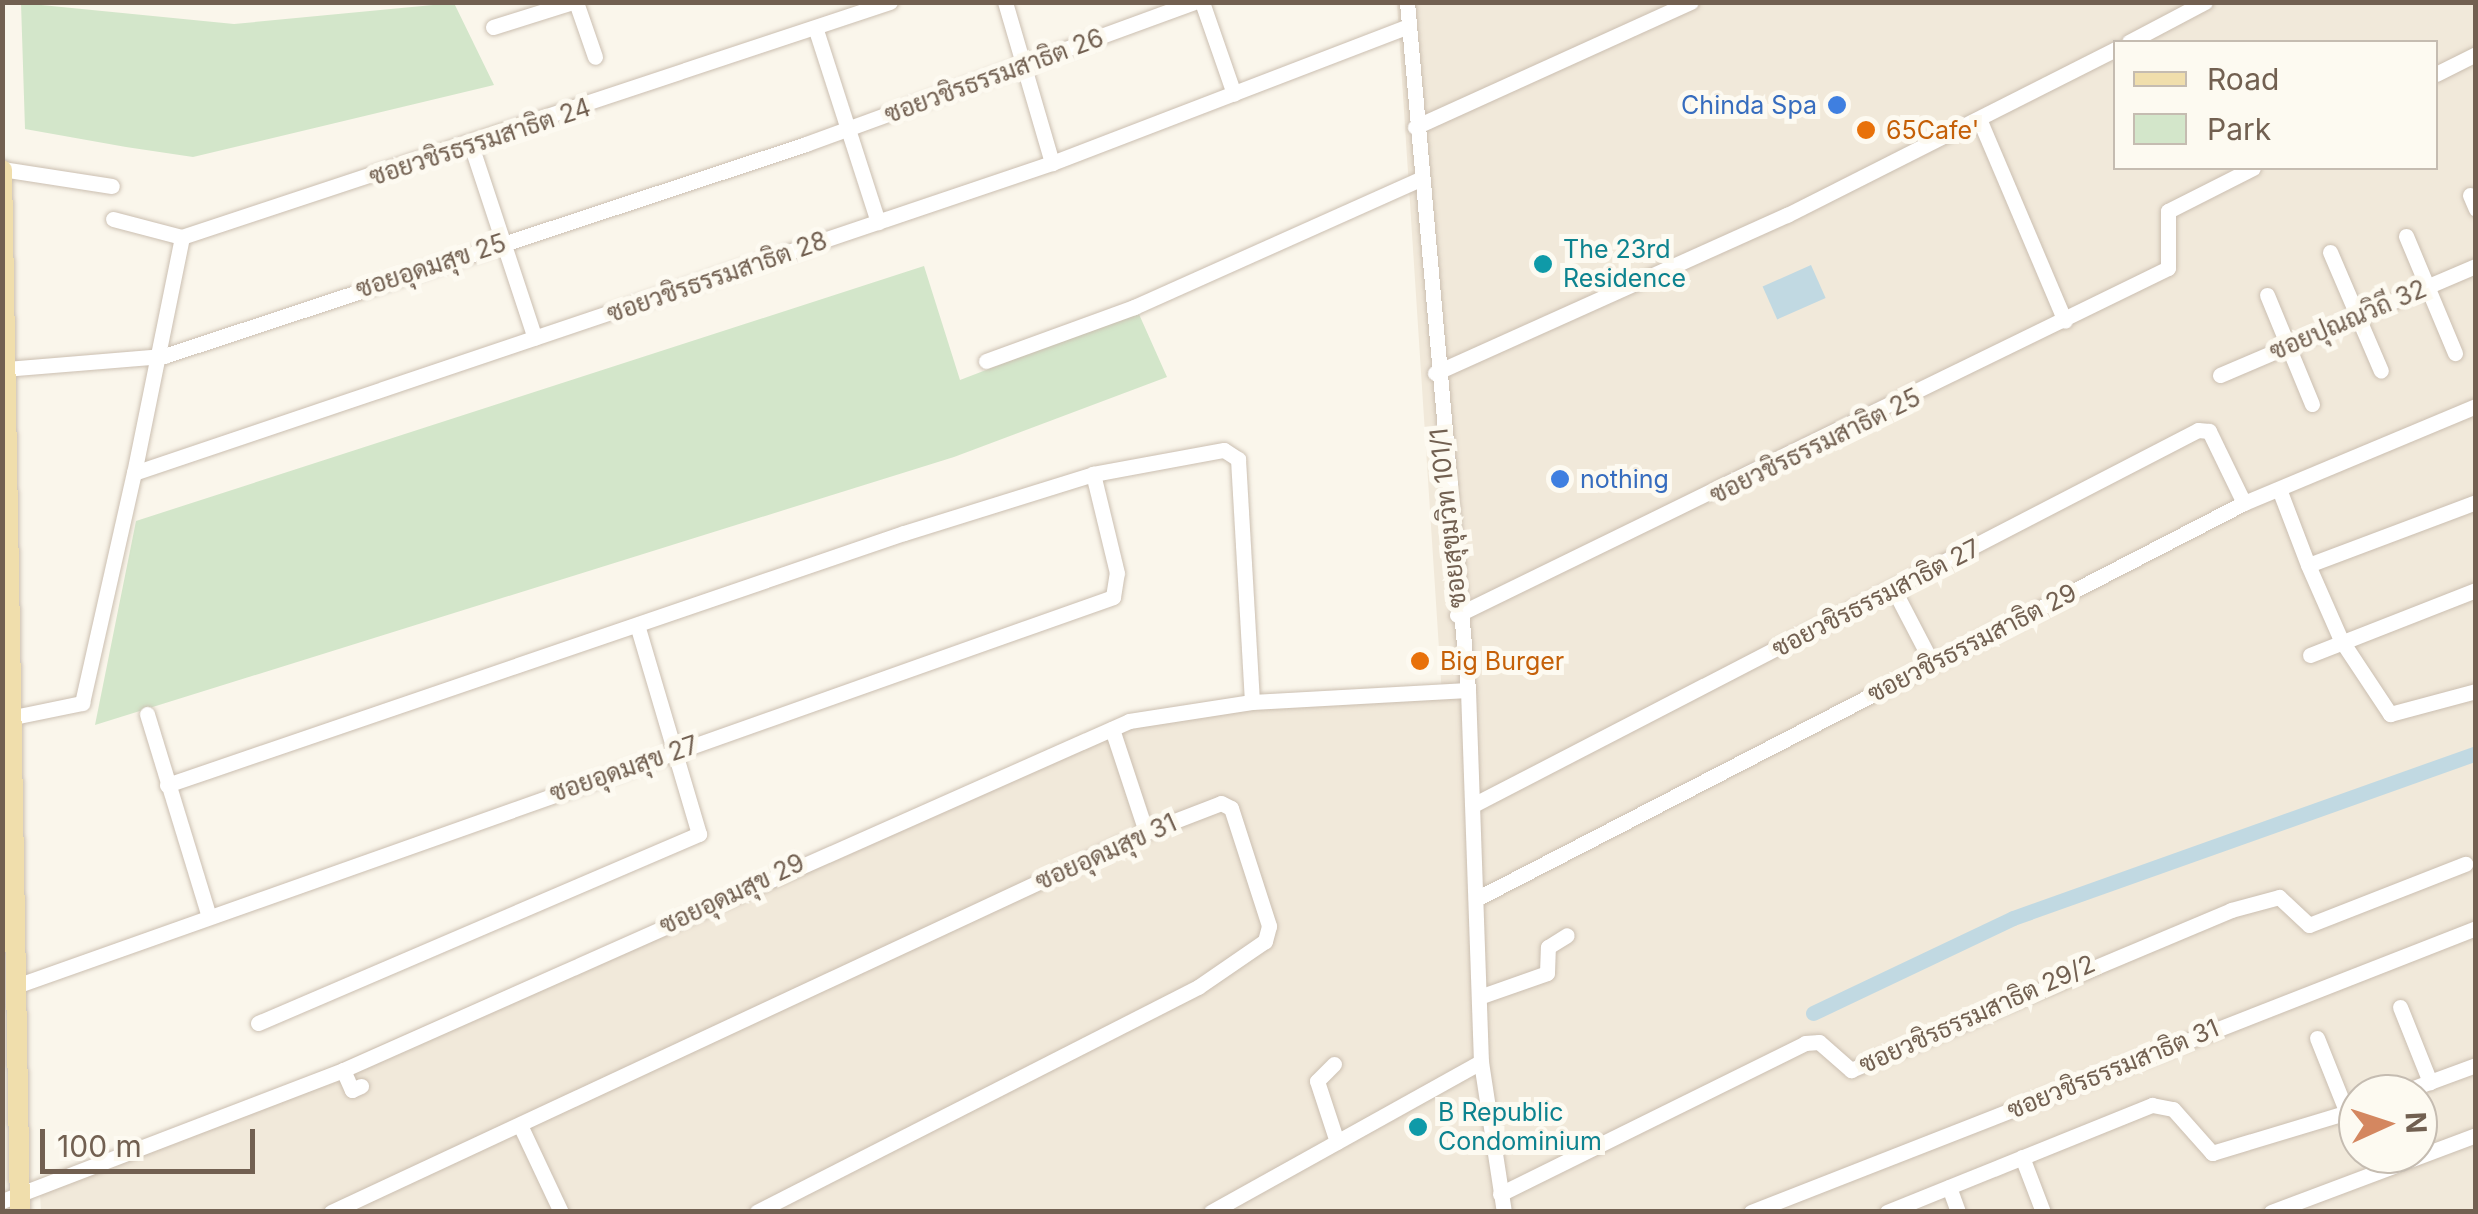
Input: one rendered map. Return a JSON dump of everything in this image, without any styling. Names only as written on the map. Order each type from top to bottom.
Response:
[{"type":"main road","points":[[2,170],[9,952],[16,986],[14,1204]]},
{"type":"street","points":[[493,26],[575,2],[595,57]]},
{"type":"street","name":"ซอยวชิรธรรมสาธิต 24","points":[[182,237],[472,145],[890,2]]},
{"type":"street","points":[[1005,2],[1052,163]]},
{"type":"street","name":"ซอยวชิรธรรมสาธิต 26","points":[[851,128],[1193,2]]},
{"type":"street","points":[[1202,2],[1234,94]]},
{"type":"street","name":"ซอยสุขุมวิท 101/1","points":[[1408,2],[1435,372],[1457,615],[1468,690],[1481,1062],[1504,1212]]},
{"type":"street","points":[[1415,126],[1691,2]]},
{"type":"street","points":[[2133,40],[2204,2]]},
{"type":"street","name":"ซอยวชิรธรรมสาธิต 28","points":[[134,474],[1052,163],[1409,26]]},
{"type":"street","points":[[816,30],[851,128],[878,222]]},
{"type":"street","points":[[1435,372],[1980,121],[2113,52]]},
{"type":"street","points":[[2438,73],[2476,54]]},
{"type":"street","points":[[1980,121],[2066,321]]},
{"type":"street","name":"ซอยอุดมสุข 25","points":[[5,370],[164,356],[851,128]]},
{"type":"street","points":[[472,145],[508,242],[535,338]]},
{"type":"street","points":[[2,170],[112,186]]},
{"type":"street","name":"ซอยวชิรธรรมสาธิต 25","points":[[1457,615],[2168,268],[2168,211],[2249,170]]},
{"type":"street","points":[[986,361],[1134,307],[1420,179]]},
{"type":"street","points":[[9,718],[82,704],[164,356],[182,237],[113,219]]},
{"type":"street","points":[[2406,236],[2455,353]]},
{"type":"street","points":[[2330,252],[2382,371]]},
{"type":"street","name":"ซอยปุณณวิถี 32","points":[[2220,375],[2476,266]]},
{"type":"street","points":[[2267,295],[2312,404]]},
{"type":"street","name":"ซอยวชิรธรรมสาธิต 29","points":[[1476,898],[2244,504],[2476,406]]},
{"type":"street","name":"ซอยวชิรธรรมสาธิต 27","points":[[1472,805],[2198,430],[2209,431],[2244,504]]},
{"type":"street","points":[[167,785],[636,624],[1093,474],[1234,453],[1252,702]]},
{"type":"street","name":"ซอยอุดมสุข 27","points":[[16,986],[208,914],[1113,597],[1117,573],[1093,474]]},
{"type":"street","points":[[2279,488],[2342,640],[2394,717],[2476,691]]},
{"type":"street","points":[[2308,565],[2476,502]]},
{"type":"street","points":[[1894,590],[1932,664]]},
{"type":"street","points":[[2310,655],[2476,590]]},
{"type":"street","points":[[258,1023],[699,834],[677,750],[636,624]]},
{"type":"street","name":"ซอยอุดมสุข 29","points":[[14,1204],[344,1070],[990,776],[1112,730],[1252,702],[1468,690]]},
{"type":"street","points":[[147,714],[208,914]]},
{"type":"street","points":[[1112,730],[1146,832]]},
{"type":"street","name":"ซอยอุดมสุข 31","points":[[331,1212],[1146,832],[1228,805],[1269,926],[1266,942],[1198,987],[757,1212]]},
{"type":"street","name":"ซอยวชิรธรรมสาธิต 29/2","points":[[1500,1194],[1804,1043],[1819,1042],[1851,1070],[2230,910],[2279,897],[2309,924],[2465,864]]},
{"type":"street","name":"ซอยวชิรธรรมสาธิต 31","points":[[1751,1212],[2476,928]]},
{"type":"street","points":[[1479,997],[1548,973],[1548,947],[1568,936]]},
{"type":"street","points":[[2400,1007],[2427,1074]]},
{"type":"street","points":[[2317,1038],[2338,1082]]},
{"type":"street","points":[[1212,1212],[1481,1062]]},
{"type":"street","points":[[1334,1064],[1316,1080],[1337,1142]]},
{"type":"street","points":[[2438,1079],[2476,1065]]},
{"type":"street","points":[[344,1070],[352,1090],[361,1086]]},
{"type":"street","points":[[1887,1212],[2159,1104],[2212,1153],[2338,1115]]},
{"type":"street","points":[[520,1125],[561,1212]]},
{"type":"street","points":[[2271,1212],[2476,1135]]},
{"type":"street","points":[[2022,1157],[2044,1212]]},
{"type":"street","points":[[1949,1186],[1958,1212]]},
{"type":"shaded area","points":[[1397,3],[2475,3],[2475,1211],[41,1212],[40,1194],[1124,719],[1442,695]]},
{"type":"green space","points":[[21,3],[234,24],[454,3],[494,85],[193,157],[126,147],[25,129]]},
{"type":"green space","points":[[924,266],[960,380],[1138,312],[1167,377],[954,457],[95,725],[136,521]]},
{"type":"water","points":[[1811,265],[1826,298],[1777,319],[1763,287]]},
{"type":"waterway","points":[[1813,1013],[2013,918],[2476,753]]},
{"type":"place","name":"Chinda Spa","points":[[1837,105]]},
{"type":"place","name":"65Cafe'","points":[[1866,130]]},
{"type":"place","name":"The 23rd Residence","points":[[1543,264]]},
{"type":"place","name":"nothing","points":[[1560,479]]},
{"type":"place","name":"Big Burger","points":[[1420,661]]},
{"type":"place","name":"B Republic Condominium","points":[[1418,1127]]}]
